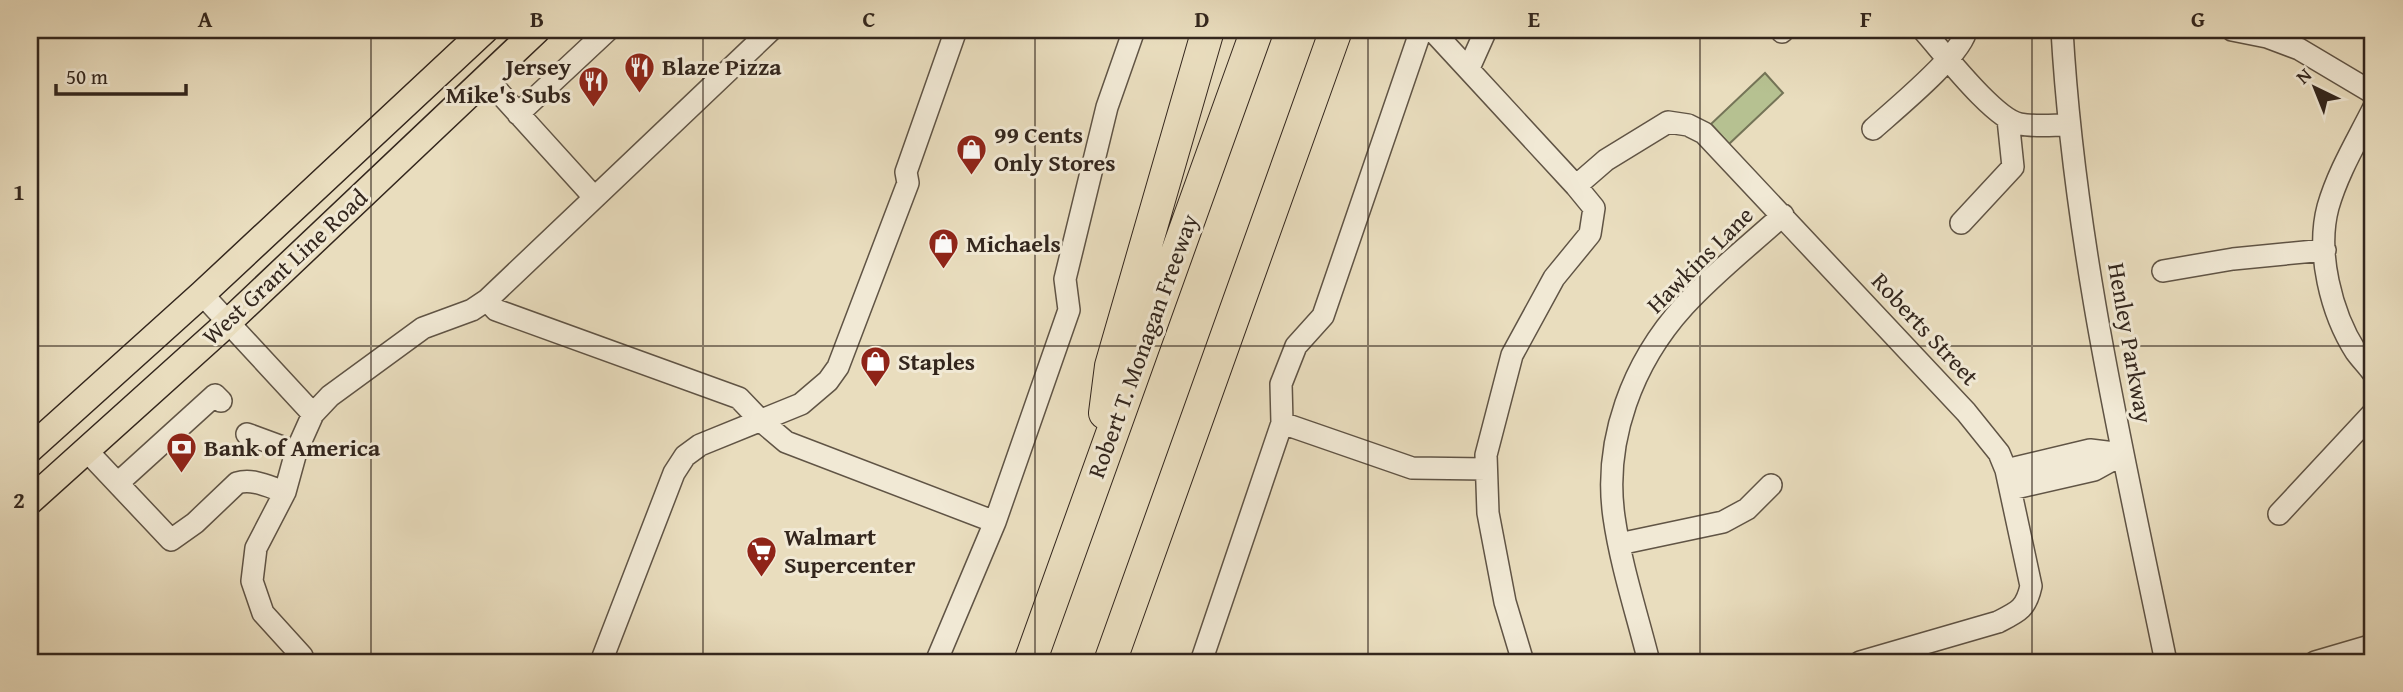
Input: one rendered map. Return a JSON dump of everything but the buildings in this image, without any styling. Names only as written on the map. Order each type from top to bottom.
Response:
[{"type":"highway","points":[[1096,478],[1111,366],[1208,30]]},
{"type":"highway","name":"Robert T. Monagan Freeway","points":[[1030,662],[1257,30]]},
{"type":"highway","points":[[1110,662],[1336,31]]},
{"type":"main road","name":"West Grant Line Road","points":[[30,449],[202,295],[485,30]]},
{"type":"main road","name":"West Grant Line Road","points":[[30,501],[228,322],[537,30]]},
{"type":"street","points":[[518,114],[608,30]]},
{"type":"street","points":[[601,662],[674,472],[685,456],[700,445],[802,404],[828,381],[838,367],[908,183],[906,173],[956,30]]},
{"type":"street","points":[[936,662],[995,522],[1069,310],[1065,279],[1107,107],[1134,30]]},
{"type":"street","points":[[1201,662],[1282,422],[1281,384],[1296,346],[1323,316],[1421,30]]},
{"type":"street","points":[[1432,30],[1594,208],[1590,234],[1554,278],[1512,355],[1486,455],[1488,513],[1505,602],[1523,662]]},
{"type":"street","points":[[1469,68],[1486,30]]},
{"type":"street","points":[[1923,30],[1993,108],[2008,120],[2019,124],[2069,125]]},
{"type":"street","points":[[1873,129],[1949,59],[1966,38],[1966,30]]},
{"type":"street","name":"Henley Parkway","points":[[2062,30],[2077,195],[2123,453],[2166,662]]},
{"type":"street","points":[[2232,30],[2266,37],[2299,49],[2373,93]]},
{"type":"street","points":[[304,662],[302,656],[263,613],[252,581],[256,548],[285,492],[296,452],[313,414],[330,396],[423,328],[472,310],[486,300],[761,33]]},
{"type":"street","points":[[486,78],[594,197]]},
{"type":"street","points":[[2373,110],[2339,174],[2328,209],[2325,250],[2330,288],[2342,325],[2356,353],[2373,373]]},
{"type":"street","points":[[1961,223],[2013,167],[2008,120]]},
{"type":"street","name":"Roberts Street","points":[[1576,186],[1606,160],[1668,122],[1688,125],[1704,133],[1966,412],[1999,453],[2009,479],[2031,586],[2029,598],[2019,611],[1998,622],[1860,662]]},
{"type":"street","name":"Hawkins Lane","points":[[1649,662],[1614,514],[1612,475],[1618,429],[1634,380],[1657,340],[1685,305],[1783,215]]},
{"type":"street","points":[[2163,271],[2233,259],[2325,250]]},
{"type":"street","points":[[202,295],[313,414]]},
{"type":"street","points":[[486,300],[496,310],[739,398],[760,421],[786,442],[995,522]]},
{"type":"street","points":[[118,483],[215,395],[221,401]]},
{"type":"street","points":[[2279,514],[2373,413]]},
{"type":"street","points":[[1282,422],[1412,468],[1486,469]]},
{"type":"street","points":[[247,433],[296,452]]},
{"type":"street","points":[[87,451],[171,540],[195,523],[237,483],[253,481],[285,492]]},
{"type":"street","points":[[2009,479],[2094,470],[2123,453]]},
{"type":"street","points":[[1619,544],[1723,522],[1747,509],[1771,485]]},
{"type":"street","points":[[2315,662],[2373,645]]},
{"type":"green space","points":[[1765,73],[1783,93],[1729,144],[1711,124]]},
{"type":"place","name":"Blaze Pizza","points":[[639,94]]},
{"type":"place","name":"Jersey Mike's Subs","points":[[594,108]]},
{"type":"place","name":"99 Cents Only Stores","points":[[971,176]]},
{"type":"place","name":"Michaels","points":[[943,271]]},
{"type":"place","name":"Staples","points":[[875,389]]},
{"type":"place","name":"Bank of America","points":[[181,475]]},
{"type":"place","name":"Walmart Supercenter","points":[[761,578]]}]
